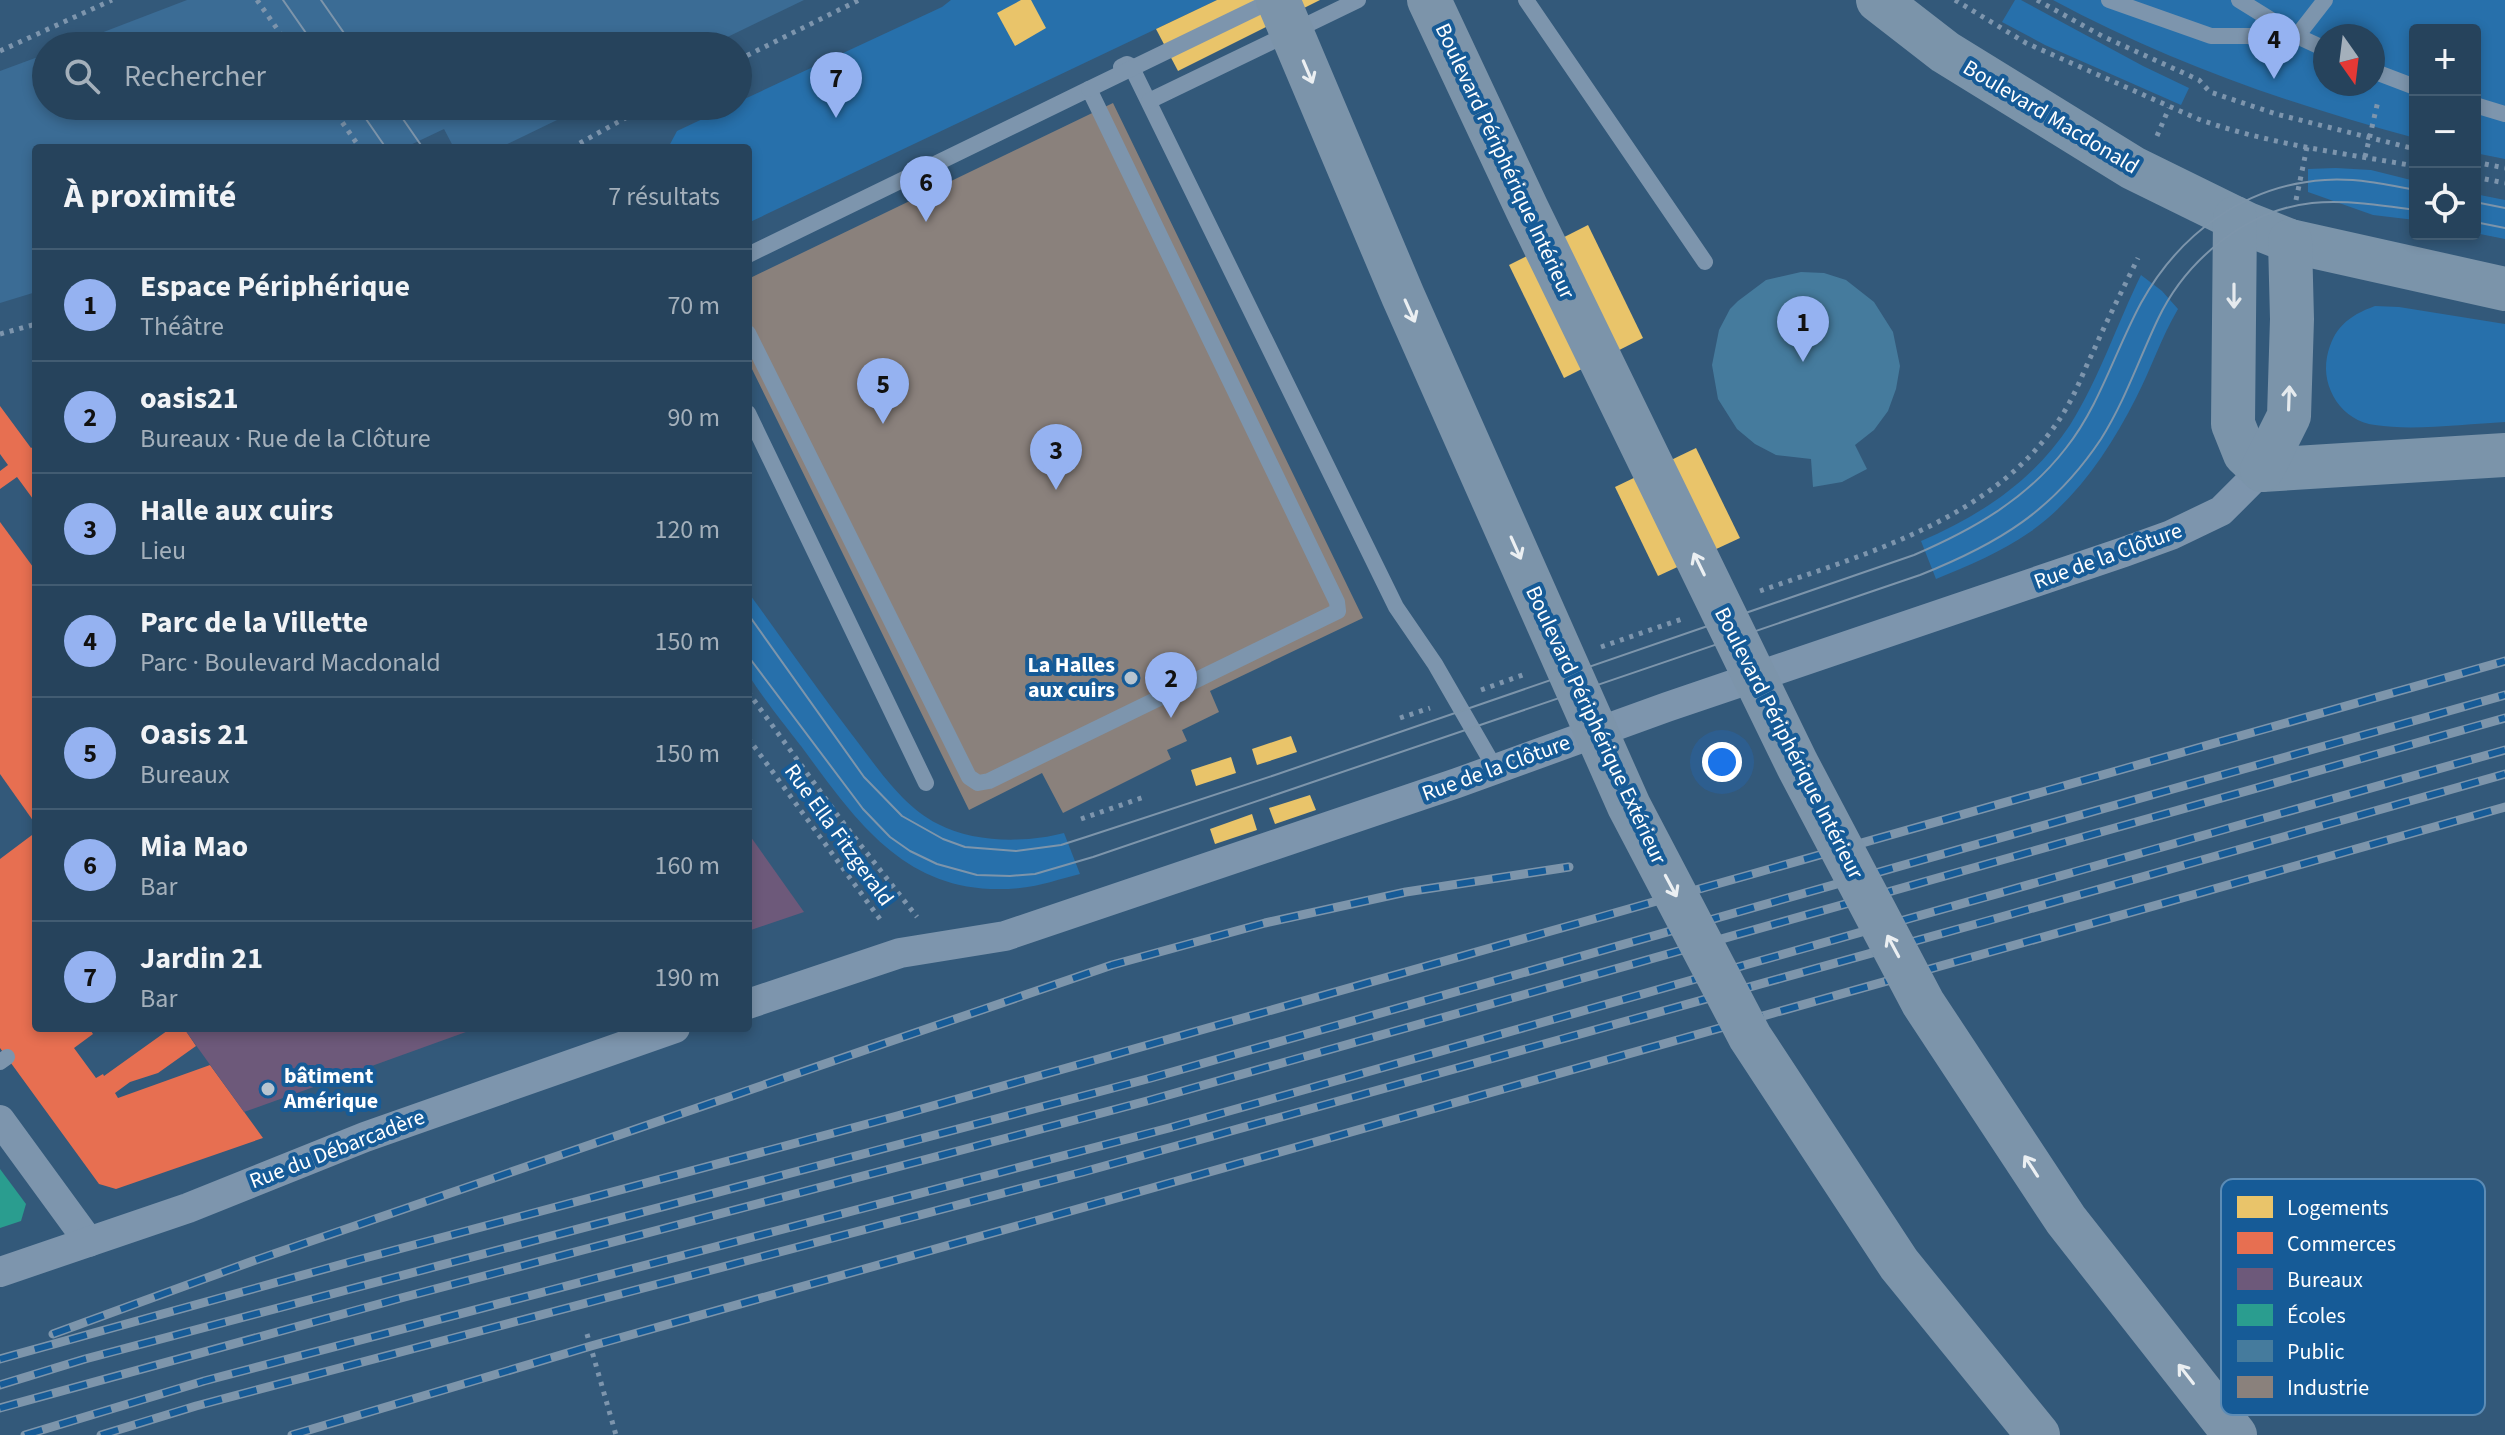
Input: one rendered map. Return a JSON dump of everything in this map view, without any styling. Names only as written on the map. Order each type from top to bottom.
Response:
[{"type":"highway","name":"Boulevard Périphérique Extérieur","points":[[1275,0],[1629,806],[1750,1037],[1899,1264],[2038,1435]]},
{"type":"highway","name":"Boulevard Périphérique Intérieur","points":[[1429,0],[1797,764],[1923,1003],[2066,1220],[2235,1435]]},
{"type":"main road","name":"Boulevard Macdonald","points":[[1879,0],[1945,52],[2133,168],[2235,218],[2290,241],[2505,289]]},
{"type":"main road","points":[[2235,218],[2233,424],[2245,454],[2262,470],[2505,455]]},
{"type":"main road","points":[[2262,470],[2289,416],[2292,319],[2290,241]]},
{"type":"street","name":"Rue de la Clôture","points":[[900,953],[1005,936],[2171,535],[2221,511],[2262,470]]},
{"type":"street","points":[[752,1003],[900,953]]},
{"type":"street","name":"Rue du Débarcadère","points":[[0,1272],[188,1208],[365,1137],[664,1032]]},
{"type":"street","points":[[0,1120],[89,1242]]},
{"type":"lane","points":[[752,253],[1275,0]]},
{"type":"lane","points":[[1149,101],[1358,0]]},
{"type":"lane","points":[[1526,0],[1705,262]]},
{"type":"lane","points":[[2109,0],[2211,36],[2297,36]]},
{"type":"lane","points":[[2239,0],[2313,43]]},
{"type":"lane","points":[[2297,36],[2325,0]]},
{"type":"lane","points":[[752,247],[1130,65],[1396,607],[1435,664],[1495,768]]},
{"type":"lane","points":[[2385,76],[2409,85]]},
{"type":"lane","points":[[752,341],[969,777],[978,783],[989,781],[1336,614],[1339,607],[1337,602],[1089,89]]},
{"type":"lane","points":[[2481,107],[2505,114]]},
{"type":"lane","points":[[752,421],[926,783]]},
{"type":"path","points":[[42,32],[112,0]]},
{"type":"path","points":[[257,0],[279,32]]},
{"type":"path","points":[[752,53],[859,0]]},
{"type":"path","points":[[1955,0],[2026,43],[2169,108],[2222,128],[2409,165]]},
{"type":"path","points":[[2037,0],[2102,36],[2199,80],[2210,92],[2276,114],[2409,148]]},
{"type":"path","points":[[0,51],[32,36]]},
{"type":"path","points":[[2365,157],[2379,101],[2368,98]]},
{"type":"path","points":[[341,120],[357,144]]},
{"type":"path","points":[[578,144],[622,120]]},
{"type":"path","points":[[2290,241],[2307,147]]},
{"type":"path","points":[[2481,163],[2505,168]]},
{"type":"path","points":[[2481,178],[2505,183]]},
{"type":"path","points":[[1747,596],[1900,541],[1941,521],[1995,486],[2033,453],[2067,408],[2138,258]]},
{"type":"path","points":[[0,334],[32,325]]},
{"type":"path","points":[[1601,647],[1688,617]]},
{"type":"path","points":[[1400,718],[1543,668]]},
{"type":"path","points":[[752,698],[896,890]]},
{"type":"path","name":"Rue Ella Fitzgerald","points":[[752,744],[884,925],[900,953]]},
{"type":"path","points":[[1081,819],[1147,796]]},
{"type":"path","points":[[587,1334],[616,1435]]},
{"type":"shaded area","points":[[187,0],[804,0],[738,32],[104,32]]},
{"type":"shaded area","points":[[951,0],[1217,0],[752,221],[752,144],[670,144],[677,131],[700,120],[752,120],[752,95],[942,7]]},
{"type":"shaded area","points":[[2015,0],[2021,0],[2189,88],[2181,105],[2045,45],[2002,22]]},
{"type":"shaded area","points":[[2053,0],[2505,0],[2505,159],[2481,154],[2481,24],[2409,24],[2409,136],[2275,96],[2140,43]]},
{"type":"shaded area","points":[[32,59],[32,120],[557,120],[507,144],[452,144],[444,129],[412,144],[32,144],[32,293],[0,303],[0,71]]},
{"type":"shaded area","points":[[2308,169],[2371,170],[2409,180],[2409,219],[2373,215],[2308,192]]},
{"type":"shaded area","points":[[2481,195],[2505,200],[2505,239],[2481,234]]},
{"type":"shaded area","points":[[2141,275],[2162,291],[2178,309],[2136,398],[2091,472],[2063,504],[2030,532],[1972,564],[1936,579],[1921,541],[1985,508],[2023,479],[2056,445],[2090,389]]},
{"type":"shaded area","points":[[2375,306],[2505,324],[2505,422],[2390,427],[2363,422],[2344,410],[2336,401],[2327,380],[2327,357],[2333,338],[2343,324]]},
{"type":"shaded area","points":[[752,598],[871,760],[913,807],[938,824],[983,838],[1017,840],[1064,833],[1080,874],[1028,887],[981,888],[947,882],[917,869],[867,829],[752,681]]},
{"type":"building: Logements","points":[[1021,0],[1031,0],[1046,28],[1015,46],[997,13]]},
{"type":"building: Logements","points":[[1217,0],[1320,0],[1178,71],[1156,29]]},
{"type":"building: Logements","points":[[1588,225],[1643,338],[1564,378],[1509,265]]},
{"type":"building: Logements","points":[[1696,448],[1740,538],[1658,576],[1615,487]]},
{"type":"building: Logements","points":[[1291,736],[1297,752],[1257,765],[1252,749]]},
{"type":"building: Logements","points":[[1231,757],[1236,773],[1196,786],[1191,770]]},
{"type":"building: Logements","points":[[1310,795],[1316,810],[1275,824],[1269,808]]},
{"type":"building: Logements","points":[[1252,814],[1257,830],[1215,844],[1210,829]]},
{"type":"building: Commerces","points":[[0,406],[32,447],[32,498],[17,477],[0,489],[0,471],[8,465],[0,454]]},
{"type":"building: Commerces","points":[[0,522],[32,566],[32,819],[0,774]]},
{"type":"building: Commerces","points":[[32,835],[32,1032],[92,1032],[74,1048],[96,1078],[104,1076],[165,1032],[187,1032],[196,1046],[158,1073],[130,1082],[115,1093],[118,1098],[210,1065],[263,1138],[116,1189],[99,1184],[0,1048],[0,859]]},
{"type":"building: Bureaux","points":[[752,839],[804,912],[752,930]]},
{"type":"building: Bureaux","name":"bâtiment Amérique","points":[[186,1032],[466,1032],[244,1112]]},
{"type":"building: Écoles","points":[[0,1169],[26,1204],[21,1221],[0,1228]]},
{"type":"building: Public","points":[[1801,272],[1824,273],[1846,280],[1874,302],[1893,332],[1900,366],[1888,411],[1874,430],[1855,445],[1867,469],[1842,482],[1813,487],[1811,459],[1776,455],[1755,444],[1737,429],[1718,399],[1712,365],[1719,330],[1730,309],[1766,280]]},
{"type":"building: Industrie","points":[[1113,103],[1363,618],[1210,691],[1219,712],[1182,730],[1187,741],[1167,750],[1171,759],[1063,813],[1042,773],[969,810],[752,369],[752,277]]},
{"type":"tram line","points":[[283,0],[305,32]]},
{"type":"tram line","points":[[321,0],[343,32]]},
{"type":"tram line","points":[[367,120],[383,144]]},
{"type":"tram line","points":[[404,120],[420,144]]},
{"type":"tram line","points":[[752,620],[864,777],[902,816],[943,839],[965,847],[1016,851],[1061,845],[1275,775],[1936,545],[1997,512],[2050,467],[2088,414],[2141,303],[2157,278],[2175,255],[2217,218],[2242,203],[2296,184],[2348,180],[2409,189]]},
{"type":"tram line","points":[[752,661],[863,809],[890,837],[937,864],[977,875],[1035,874],[1093,857],[1920,575],[1974,551],[2022,522],[2083,464],[2117,410],[2170,297],[2202,258],[2221,242],[2264,216],[2312,203],[2351,203],[2409,209]]},
{"type":"tram line","points":[[2481,203],[2505,208]]},
{"type":"tram line","points":[[2481,223],[2505,228]]},
{"type":"railway","points":[[0,1359],[897,1116],[2505,661]]},
{"type":"railway","points":[[0,1385],[85,1359],[1151,1078],[2505,695]]},
{"type":"railway","points":[[0,1408],[401,1298],[1147,1101],[2505,718]]},
{"type":"railway","points":[[25,1435],[204,1381],[1169,1128],[2505,750]]},
{"type":"railway","points":[[101,1435],[196,1406],[1083,1172],[2505,774]]},
{"type":"railway","points":[[292,1435],[591,1346],[2505,807]]},
{"type":"railway","points":[[53,1334],[253,1261],[1112,965],[1265,923],[1406,892],[1569,867]]},
{"type":"place","name":"Parc de la Villette","points":[[2274,79]]},
{"type":"place","name":"Jardin 21","points":[[836,118]]},
{"type":"place","name":"Mia Mao","points":[[926,222]]},
{"type":"place","name":"Espace Périphérique","points":[[1803,362]]},
{"type":"place","name":"Oasis 21","points":[[883,424]]},
{"type":"place","name":"Halle aux cuirs","points":[[1056,490]]},
{"type":"place","name":"La Halles aux cuirs","points":[[1131,678]]},
{"type":"place","name":"oasis21","points":[[1171,718]]},
{"type":"place","name":"bâtiment Amérique","points":[[268,1089]]}]
